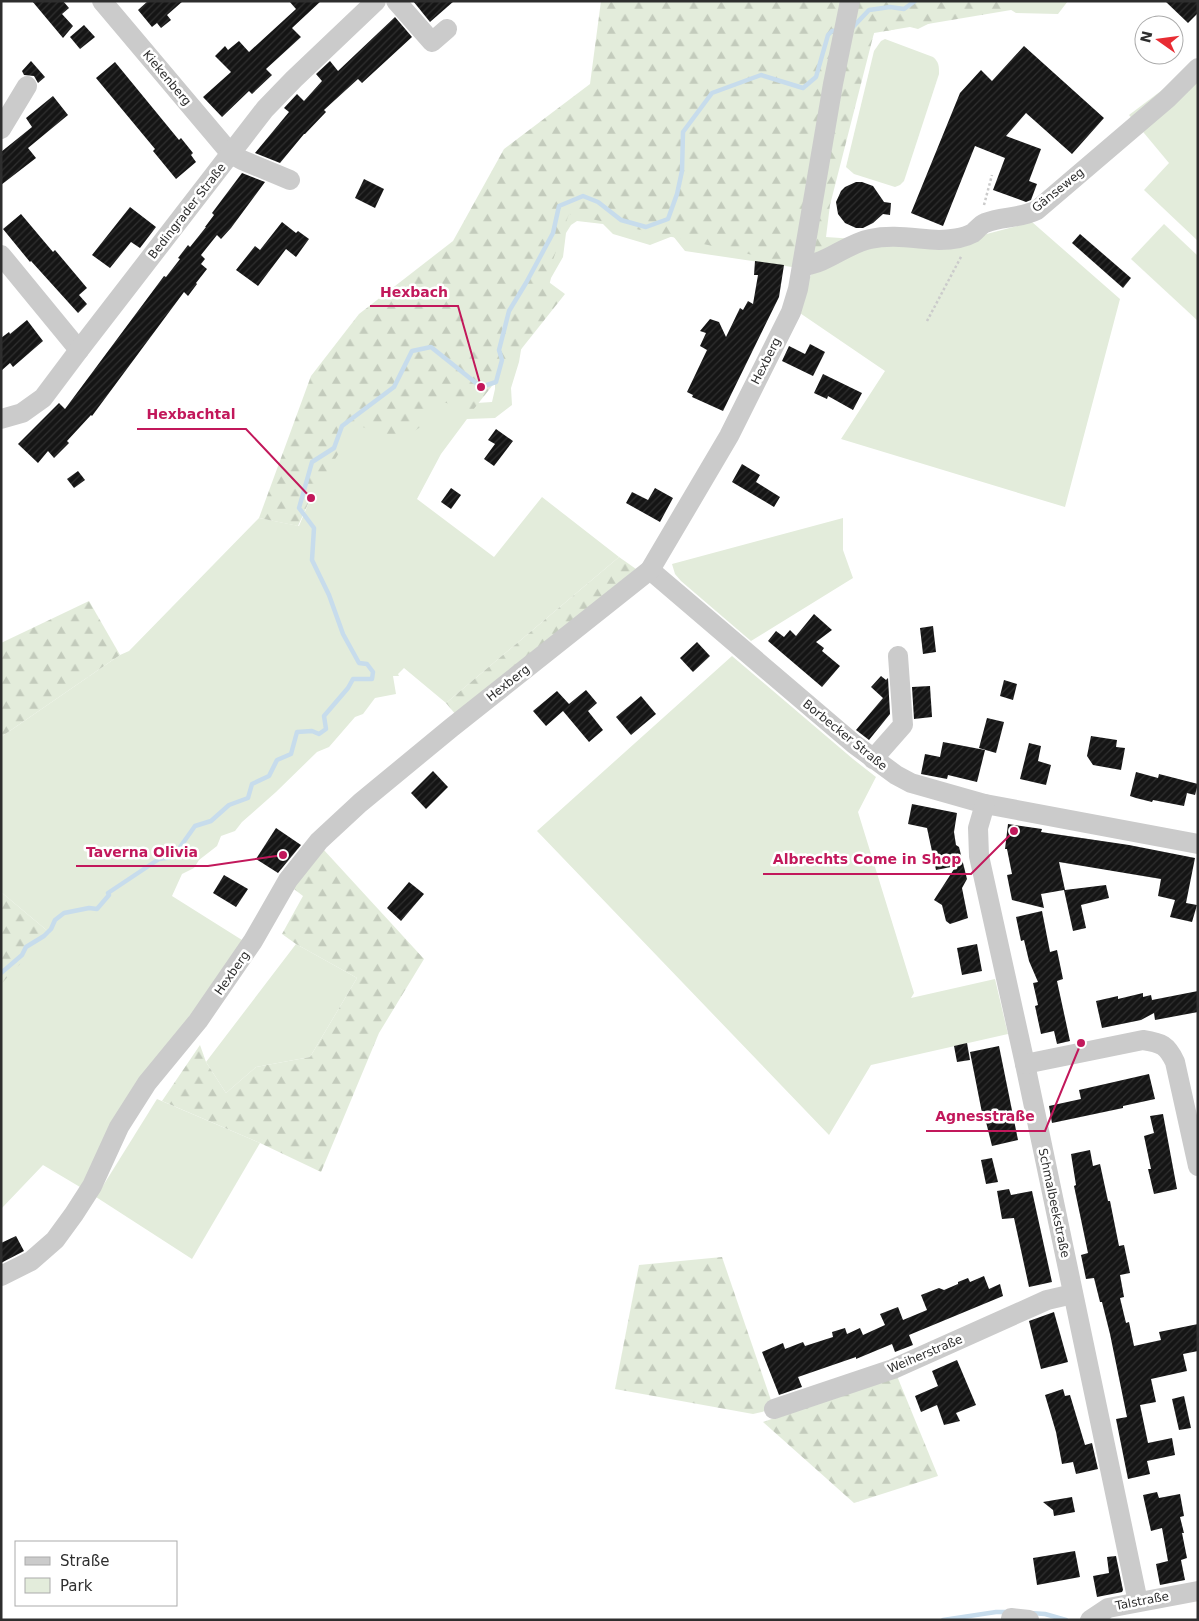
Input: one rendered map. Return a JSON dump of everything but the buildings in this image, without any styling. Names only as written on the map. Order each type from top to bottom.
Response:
[{"type":"street","name":"Bedingrader Straße","points":[[1,419],[22,413],[43,398],[265,109],[376,1]]},
{"type":"street","points":[[396,1],[432,42],[448,29]]},
{"type":"street","name":"Hexberg","points":[[1,1276],[31,1261],[55,1240],[92,1186],[119,1126],[147,1083],[198,1021],[253,941],[288,880],[319,841],[360,803],[451,728],[650,570],[733,427],[790,312],[803,266],[850,1]]},
{"type":"street","name":"Kiekenberg","points":[[112,5],[231,154]]},
{"type":"street","name":"Gänseweg","points":[[803,266],[816,264],[849,246],[868,239],[891,236],[940,240],[954,238],[974,232],[986,223],[1029,214],[1047,202],[1167,98],[1198,68]]},
{"type":"street","points":[[1,129],[28,86]]},
{"type":"street","points":[[231,154],[290,180]]},
{"type":"street","points":[[1,255],[78,350]]},
{"type":"street","name":"Borbecker Straße","points":[[650,570],[873,759],[911,783],[986,804],[1198,844]]},
{"type":"street","points":[[873,759],[903,725],[898,656]]},
{"type":"street","name":"Schmalbeekstraße","points":[[986,804],[978,828],[979,856],[1025,1064],[1138,1602]]},
{"type":"street","points":[[1025,1064],[1143,1040],[1158,1043],[1168,1048],[1175,1062],[1198,1166]]},
{"type":"street","name":"Weiherstraße","points":[[774,1409],[893,1369],[1047,1300],[1073,1294]]},
{"type":"street","name":"Talstraße","points":[[1090,1620],[1108,1608],[1198,1591]]},
{"type":"street","points":[[1011,1620],[1011,1618],[1028,1620]]},
{"type":"green space","points":[[601,1],[1020,1],[1011,10],[874,33],[830,205],[826,237],[855,239],[802,266],[569,214],[546,280],[565,294],[473,410],[431,399],[423,425],[401,441],[357,425],[312,495],[298,526],[259,518],[311,376],[359,314],[453,241],[504,149],[590,84]]},
{"type":"green space","points":[[930,1],[1068,1],[1058,14],[1016,13],[1008,8],[932,22],[918,29],[906,26],[888,31],[876,27],[792,267],[685,251],[673,236],[650,245],[613,234],[603,224],[577,221],[571,225],[566,233],[563,257],[551,278],[547,294],[522,344],[511,388],[512,405],[495,418],[467,419],[441,454],[417,499],[494,557],[542,497],[619,557],[446,703],[404,668],[398,674],[399,676],[393,676],[396,694],[375,698],[363,714],[355,717],[329,747],[317,752],[242,822],[235,831],[221,836],[217,846],[199,860],[194,868],[182,874],[172,896],[242,940],[85,1190],[43,1165],[1,1209],[1,971],[50,933],[1,892],[1,737],[120,655],[129,651],[259,518],[299,526],[340,428],[427,397],[461,404],[492,402],[495,382],[549,217],[833,30]]},
{"type":"green space","points":[[885,39],[933,57],[938,62],[939,69],[904,181],[895,187],[854,174],[846,167],[874,51],[881,41]]},
{"type":"green space","points":[[1198,65],[1198,241],[1144,190],[1169,163],[1129,115],[1194,66]]},
{"type":"green space","points":[[1032,222],[1120,299],[1065,507],[841,439],[885,371],[794,309],[816,265],[875,240],[945,245]]},
{"type":"green space","points":[[1164,224],[1198,256],[1198,321],[1131,259]]},
{"type":"green space","points":[[843,518],[843,550],[853,578],[751,641],[675,574],[672,564]]},
{"type":"green space","points":[[619,557],[636,569],[456,715],[446,703]]},
{"type":"green space","points":[[89,601],[120,655],[1,737],[1,643]]},
{"type":"green space","points":[[732,656],[876,777],[858,812],[914,993],[911,998],[995,979],[1008,1034],[871,1065],[829,1135],[537,831]]},
{"type":"green space","points":[[323,849],[424,959],[379,1033],[321,1172],[260,1143],[162,1101],[200,1045],[206,1062],[226,1093],[256,1067],[310,1057],[357,978],[296,944],[282,934],[303,896],[290,886]]},
{"type":"green space","points":[[1,892],[50,933],[1,984]]},
{"type":"green space","points":[[296,944],[357,978],[310,1057],[256,1067],[226,1093],[206,1062]]},
{"type":"green space","points":[[157,1099],[260,1143],[192,1259],[96,1197]]},
{"type":"green space","points":[[722,1257],[774,1409],[753,1414],[615,1389],[639,1265]]},
{"type":"green space","points":[[897,1376],[938,1476],[854,1503],[763,1422]]},
{"type":"waterway","points":[[852,28],[869,10],[890,7],[904,9],[915,1]]},
{"type":"waterway","points":[[1,973],[22,955],[26,947],[44,936],[51,929],[55,920],[64,913],[89,908],[97,909],[109,895],[108,893],[159,859],[173,857],[195,826],[211,821],[229,805],[248,798],[252,784],[269,776],[277,760],[291,754],[297,732],[312,731],[319,734],[326,729],[324,716],[348,688],[353,679],[372,679],[373,672],[367,664],[359,663],[343,634],[329,595],[312,560],[314,528],[299,508],[312,462],[334,448],[342,426],[394,387],[412,351],[431,347],[481,387],[496,382],[502,360],[499,350],[509,311],[553,233],[559,206],[583,196],[598,202],[621,220],[646,227],[668,219],[677,194],[682,171],[683,132],[712,93],[761,75],[803,88],[816,77],[828,35],[832,31],[839,30]]},
{"type":"waterway","points":[[943,1620],[1008,1612]]},
{"type":"waterway","points":[[1030,1613],[1045,1614],[1066,1620]]},
{"type":"place","name":"Hexbach","points":[[481,387]]},
{"type":"place","name":"Hexbachtal","points":[[311,498]]},
{"type":"place","name":"Albrechts Come in Shop","points":[[1014,831]]},
{"type":"place","name":"Taverna Olivia","points":[[283,855]]},
{"type":"place","name":"Agnesstraße","points":[[1081,1043]]}]
